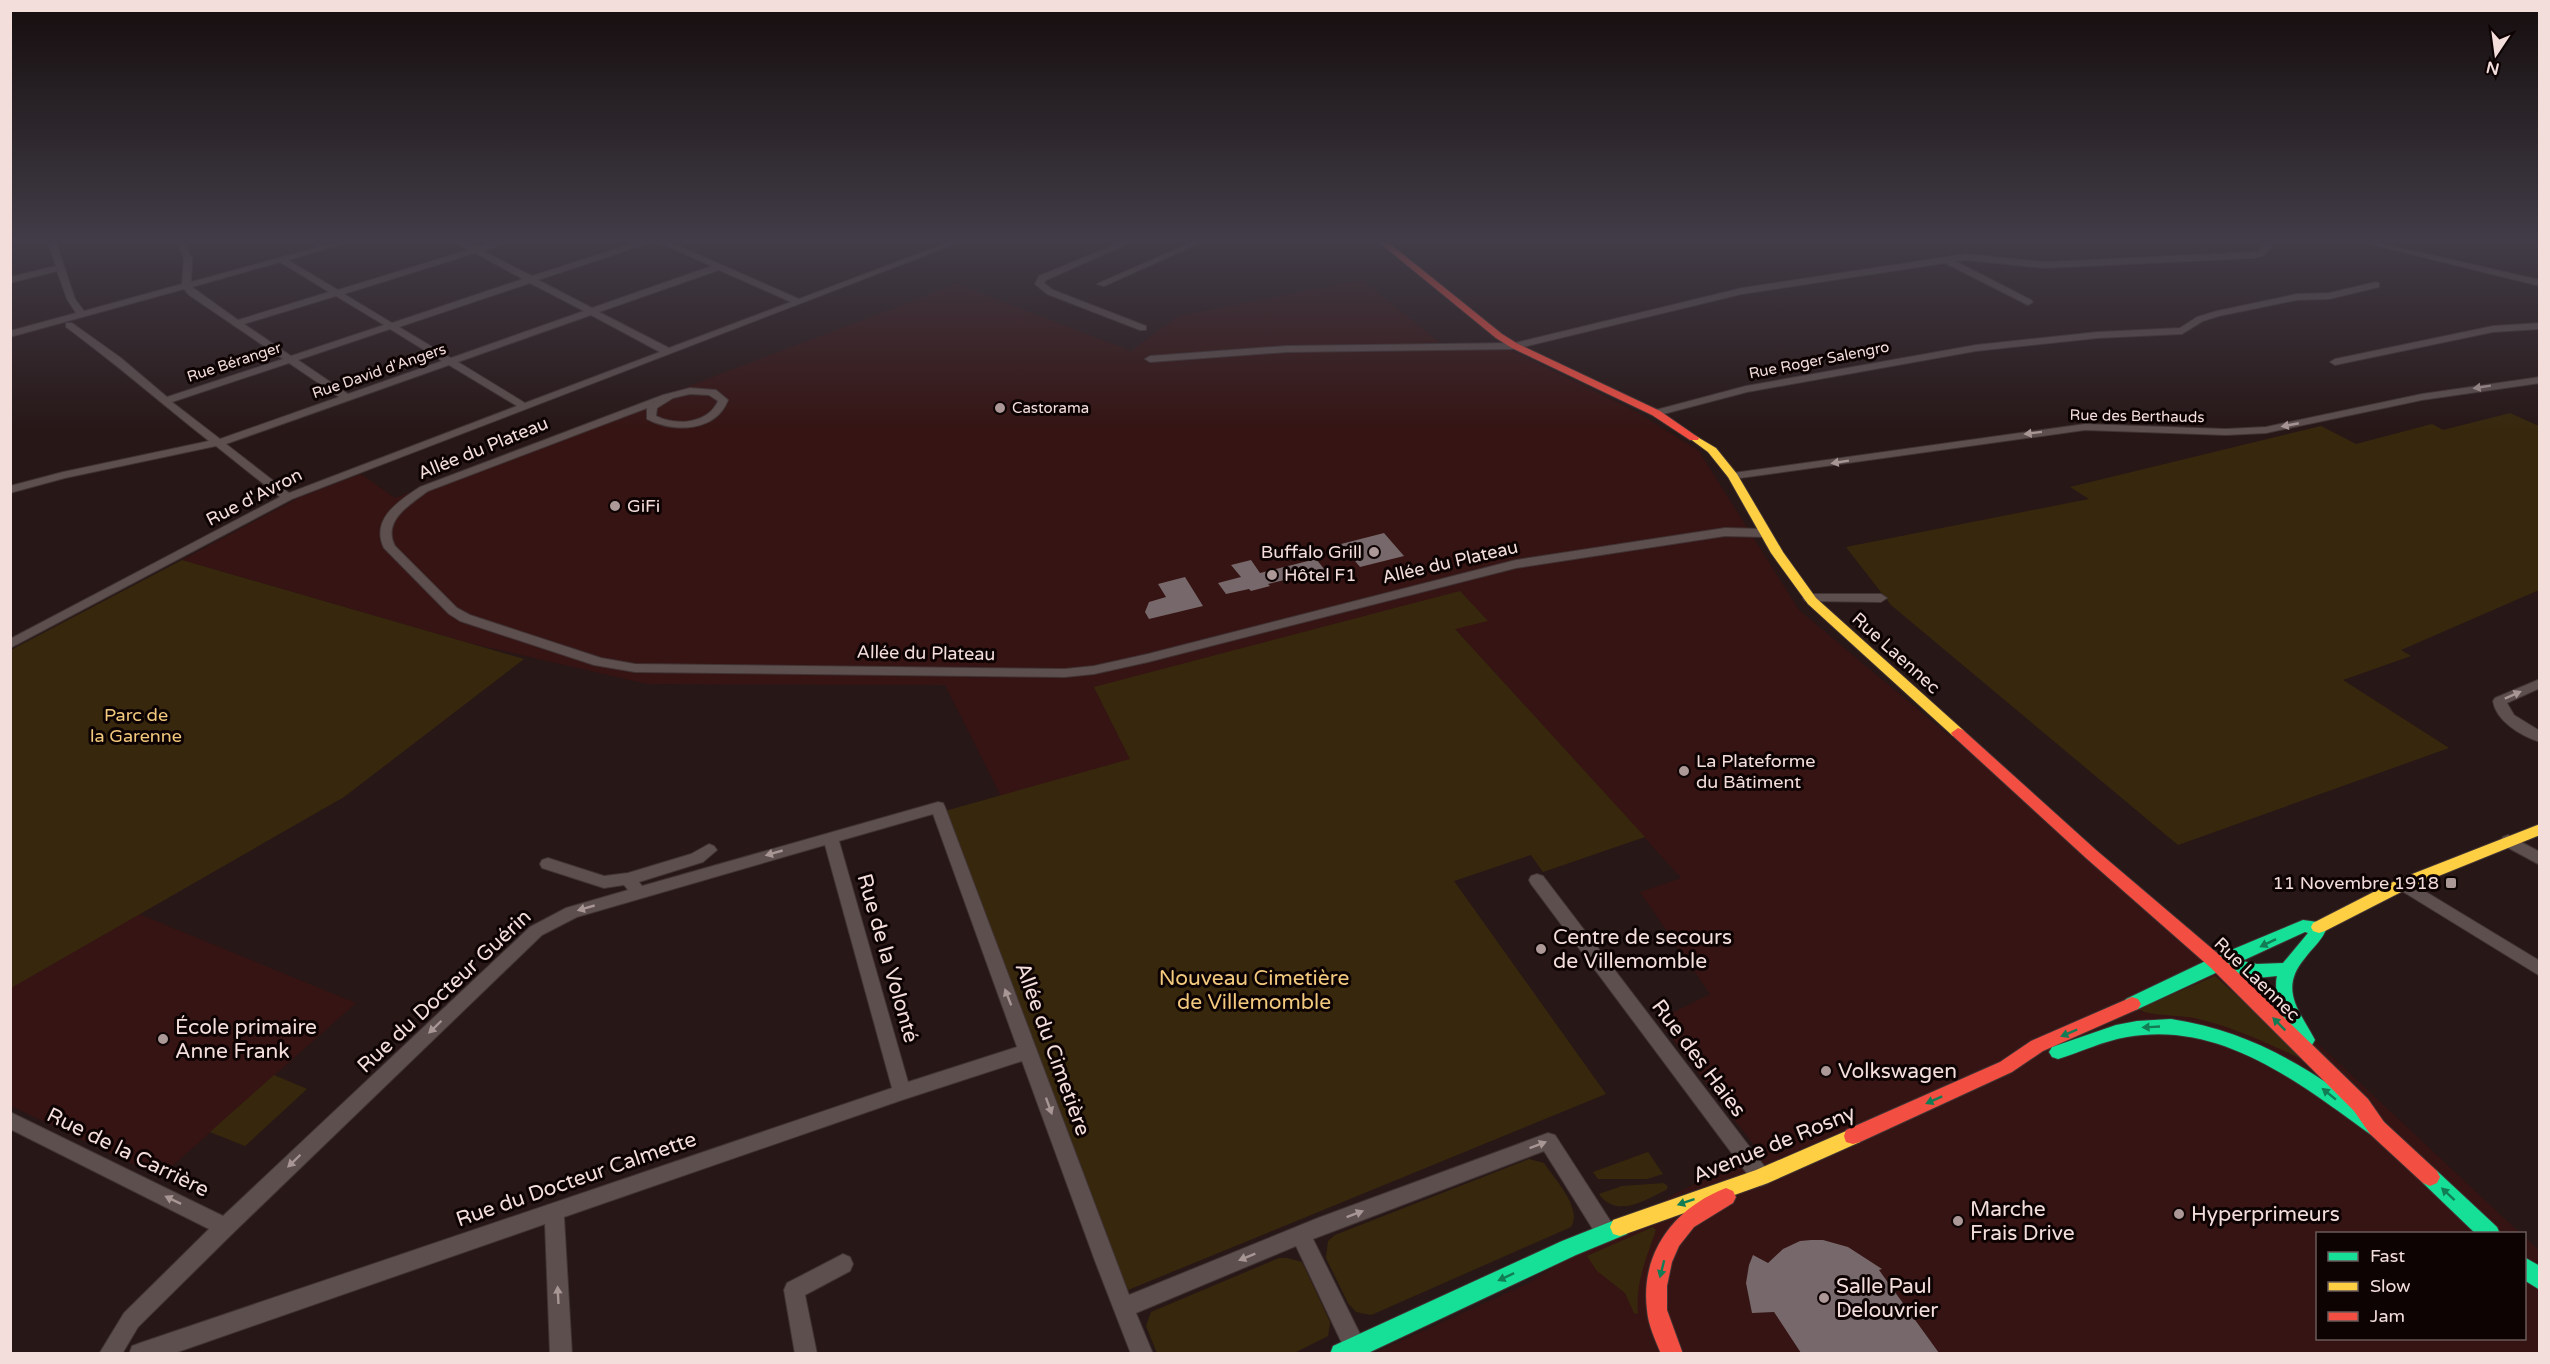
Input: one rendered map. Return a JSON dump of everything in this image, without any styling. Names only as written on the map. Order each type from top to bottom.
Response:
[{"type":"main road","name":"Rue Laennec","points":[[1458,303],[1515,346],[1656,413],[1712,450],[1733,476],[1765,533],[1809,598],[2091,854],[2217,963],[2361,1105],[2377,1128]]},
{"type":"main road","points":[[2217,963],[2257,971],[2286,969],[2300,948],[2317,936],[2319,927],[2403,884],[2540,829]]},
{"type":"main road","name":"Avenue de Rosny","points":[[1351,1351],[1606,1232],[1761,1176],[2006,1067],[2037,1046],[2072,1032],[2217,963],[2258,948],[2303,926],[2319,927]]},
{"type":"main road","name":"Rue Laennec","points":[[2286,969],[2283,990],[2288,1010],[2301,1034],[2368,1102],[2377,1128]]},
{"type":"main road","name":"Rue Laennec","points":[[2006,1067],[2050,1055],[2115,1032],[2168,1026],[2206,1032],[2254,1049],[2285,1063],[2307,1077],[2344,1107],[2377,1128],[2489,1232]]},
{"type":"main road","points":[[1672,1353],[1657,1311],[1658,1285],[1665,1254],[1674,1234],[1687,1220],[1761,1176]]},
{"type":"main road","points":[[2526,1268],[2540,1280]]},
{"type":"street","points":[[73,303],[81,314]]},
{"type":"street","points":[[10,334],[122,303]]},
{"type":"street","points":[[207,303],[347,398]]},
{"type":"street","points":[[239,323],[305,303]]},
{"type":"street","points":[[356,303],[525,407]]},
{"type":"street","name":"Rue Béranger","points":[[165,401],[461,303]]},
{"type":"street","points":[[576,303],[668,352]]},
{"type":"street","name":"Rue David d'Angers","points":[[10,490],[63,475],[218,442],[620,303]]},
{"type":"street","name":"Rue d'Avron","points":[[10,644],[288,497],[797,303]]},
{"type":"street","points":[[1078,303],[1143,328]]},
{"type":"street","points":[[1150,359],[1287,349],[1515,346],[1694,303]]},
{"type":"street","name":"Rue Roger Salengro","points":[[1656,413],[1746,388],[1976,348],[2098,335],[2182,332],[2200,319],[2270,303]]},
{"type":"street","points":[[69,325],[118,360],[165,401],[288,497]]},
{"type":"street","points":[[2335,362],[2493,329],[2540,326]]},
{"type":"street","name":"Rue des Berthauds","points":[[1733,476],[2085,427],[2226,432],[2266,430],[2422,397],[2540,380]]},
{"type":"street","name":"Allée du Plateau","points":[[616,416],[630,414],[651,417],[664,423],[693,422],[711,416],[722,406],[723,400],[712,392],[678,393],[616,416],[424,489],[407,500],[391,516],[385,526],[385,538],[390,548],[440,599],[465,618],[616,666],[1065,673],[1094,670],[1148,658],[1507,566],[1725,532],[1765,533]]},
{"type":"street","points":[[651,417],[652,407],[667,397]]},
{"type":"street","points":[[1809,598],[1881,597]]},
{"type":"street","points":[[2540,683],[2500,701],[2500,705],[2505,714],[2540,737]]},
{"type":"street","name":"Rue du Docteur Guérin","points":[[110,1353],[131,1320],[225,1227],[536,931],[572,912],[633,886],[830,837],[938,807]]},
{"type":"street","name":"Allée du Cimetière","points":[[938,807],[1123,1308],[1142,1353]]},
{"type":"street","name":"Rue de la Volonté","points":[[830,837],[902,1092]]},
{"type":"street","points":[[2508,841],[2540,859]]},
{"type":"street","points":[[548,864],[604,882],[633,886],[697,858],[709,850]]},
{"type":"street","name":"Rue des Haies","points":[[1537,880],[1761,1176]]},
{"type":"street","points":[[2403,884],[2540,970]]},
{"type":"street","name":"Rue du Docteur Calmette","points":[[140,1353],[902,1092],[1029,1051]]},
{"type":"street","name":"Rue de la Carrière","points":[[10,1120],[225,1227]]},
{"type":"street","points":[[1123,1308],[1301,1235],[1548,1141],[1606,1232]]},
{"type":"street","points":[[554,1212],[561,1353]]},
{"type":"street","points":[[1301,1235],[1351,1351]]},
{"type":"street","points":[[806,1353],[794,1290],[843,1264]]},
{"type":"shaded area","points":[[908,303],[1005,303],[1131,351],[1178,316],[1246,303],[1390,303],[1448,349],[1510,350],[1635,411],[1699,451],[1799,610],[2091,854],[2230,961],[2519,1232],[2316,1232],[2316,1340],[2526,1340],[2526,1238],[2539,1251],[2539,1353],[1374,1353],[1528,1283],[1678,1192],[1760,1153],[1658,1020],[1710,994],[1640,892],[1681,878],[1455,629],[1450,669],[1001,796],[945,685],[647,684],[465,642],[182,560],[298,498],[361,474],[395,498]]},
{"type":"shaded area","name":"École primaire Anne Frank","points":[[139,914],[356,1003],[160,1177],[11,1106],[10,988]]},
{"type":"green space","points":[[2510,413],[2539,426],[2539,590],[2401,650],[2411,656],[2343,680],[2449,748],[2178,845],[1891,605],[1846,547],[2089,499],[2070,487],[2321,426],[2356,444],[2432,424],[2443,430]]},
{"type":"green space","name":"Parc de la Garenne","points":[[182,560],[524,659],[344,797],[11,988],[11,650]]},
{"type":"green space","name":"Nouveau Cimetière de Villemomble","points":[[1460,591],[1488,621],[1455,629],[1645,837],[1543,872],[1531,855],[1454,881],[1606,1094],[1123,1292],[945,811],[1130,759],[1094,687]]},
{"type":"green space","points":[[2215,976],[2315,1065],[2255,1038],[2210,1022],[2149,1013],[2139,1009]]},
{"type":"green space","points":[[274,1075],[307,1089],[245,1146],[210,1132]]},
{"type":"green space","points":[[1648,1152],[1663,1174],[1647,1179],[1598,1179],[1593,1172]]},
{"type":"green space","points":[[1529,1159],[1544,1163],[1566,1194],[1573,1211],[1574,1219],[1571,1227],[1371,1315],[1356,1312],[1348,1303],[1326,1258],[1328,1241],[1335,1235]]},
{"type":"green space","points":[[1664,1183],[1668,1187],[1666,1190],[1631,1205],[1614,1205],[1599,1194],[1622,1186]]},
{"type":"green space","points":[[1653,1227],[1656,1230],[1645,1261],[1638,1292],[1638,1314],[1634,1313],[1625,1293],[1597,1271],[1587,1256]]},
{"type":"green space","points":[[1279,1258],[1302,1262],[1330,1322],[1328,1336],[1294,1353],[1157,1353],[1146,1326],[1151,1312]]},
{"type":"building","name":"Buffalo Grill","points":[[1384,533],[1404,556],[1360,567],[1341,544]]},
{"type":"building","name":"Hôtel F1","points":[[1316,559],[1325,570],[1268,584],[1270,586],[1251,591],[1249,589],[1226,594],[1218,583],[1241,577],[1231,565],[1251,560],[1260,573]]},
{"type":"building","points":[[1185,577],[1203,606],[1149,619],[1145,612],[1149,602],[1166,597],[1158,584]]},
{"type":"building","name":"Salle Paul Delouvrier","points":[[1823,1240],[1848,1247],[1882,1269],[1879,1270],[1939,1353],[1801,1353],[1774,1312],[1752,1313],[1746,1283],[1753,1255],[1768,1263],[1783,1249],[1800,1241]]},
{"type":"traffic: fast","points":[[2132,1004],[2303,926],[2319,927]]},
{"type":"traffic: fast","points":[[2306,1040],[2286,1005],[2284,983],[2293,960],[2319,927]]},
{"type":"traffic: fast","points":[[2218,963],[2257,971],[2286,969]]},
{"type":"traffic: fast","points":[[2058,1052],[2107,1035],[2137,1028],[2171,1027],[2204,1031],[2235,1041],[2294,1071],[2377,1128]]},
{"type":"traffic: fast","points":[[2430,1177],[2488,1232]]},
{"type":"traffic: fast","points":[[1341,1354],[1569,1248],[1620,1227]]},
{"type":"traffic: fast","points":[[2526,1268],[2540,1280]]},
{"type":"traffic: slow","points":[[1694,438],[1712,450],[1733,476],[1777,553],[1812,601],[1958,733]]},
{"type":"traffic: slow","points":[[2319,927],[2403,884],[2540,829]]},
{"type":"traffic: slow","points":[[1620,1227],[1761,1177],[1853,1136]]},
{"type":"traffic: jam","points":[[1458,303],[1515,346],[1656,413],[1694,438]]},
{"type":"traffic: jam","points":[[1958,733],[2091,854],[2217,963]]},
{"type":"traffic: jam","points":[[2217,963],[2361,1105],[2377,1128],[2430,1177]]},
{"type":"traffic: jam","points":[[1853,1136],[2006,1067],[2037,1046],[2132,1004]]},
{"type":"traffic: jam","points":[[1672,1354],[1657,1310],[1657,1286],[1662,1262],[1672,1240],[1687,1221],[1726,1197]]},
{"type":"place","name":"Castorama","points":[[1000,408]]},
{"type":"place","name":"GiFi","points":[[615,506]]},
{"type":"place","name":"Buffalo Grill","points":[[1374,552]]},
{"type":"place","name":"Hôtel F1","points":[[1272,575]]},
{"type":"place","name":"La Plateforme du Bâtiment","points":[[1684,771]]},
{"type":"place","name":"11 Novembre 1918","points":[[2451,883]]},
{"type":"place","name":"Centre de secours de Villemomble","points":[[1541,949]]},
{"type":"place","name":"École primaire Anne Frank","points":[[163,1039]]},
{"type":"place","name":"Volkswagen","points":[[1826,1071]]},
{"type":"place","name":"Hyperprimeurs","points":[[2179,1214]]},
{"type":"place","name":"Marche Frais Drive","points":[[1958,1221]]},
{"type":"place","name":"Salle Paul Delouvrier","points":[[1824,1298]]}]
